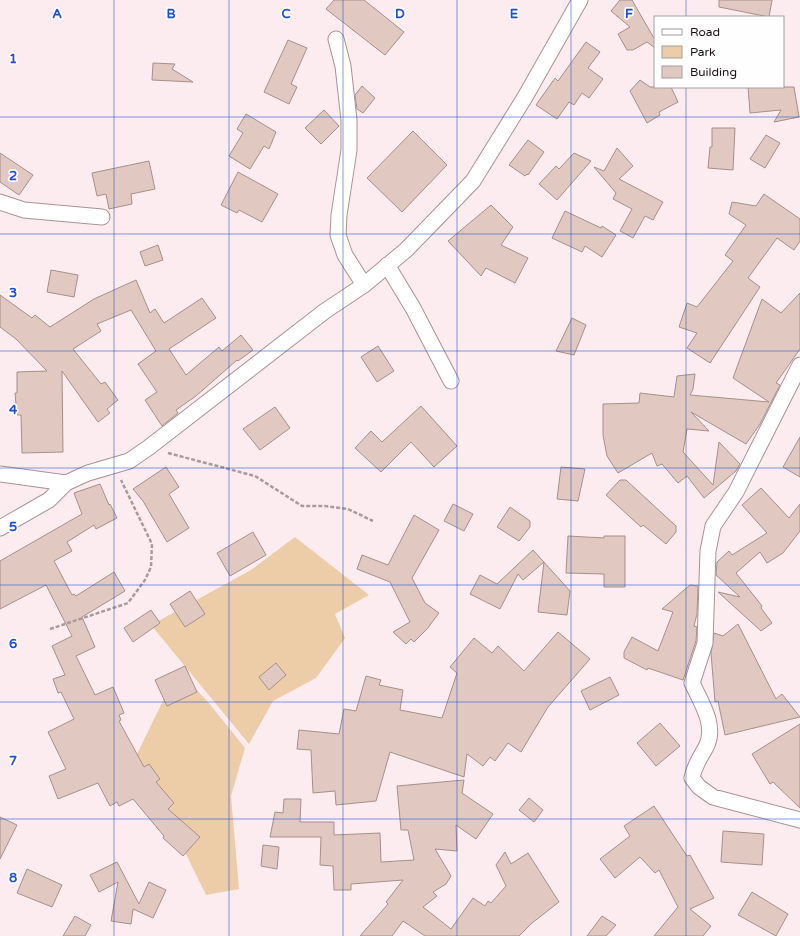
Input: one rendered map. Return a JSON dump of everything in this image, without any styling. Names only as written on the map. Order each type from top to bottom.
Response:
[{"type":"street","points":[[0,528],[49,500],[66,483],[88,473],[129,461],[148,448],[325,311],[364,285],[406,250],[473,181],[525,97],[580,0]]},
{"type":"street","points":[[336,39],[343,66],[349,120],[349,150],[339,215],[338,235],[345,255],[364,285]]},
{"type":"street","points":[[0,202],[24,210],[102,217]]},
{"type":"street","points":[[387,265],[413,308],[451,382]]},
{"type":"street","points":[[800,364],[736,492],[713,526],[708,551],[704,643],[692,683],[704,709],[711,731],[708,743],[694,767],[692,778],[699,787],[713,797],[800,820]]},
{"type":"street","points":[[0,474],[66,483]]},
{"type":"path","points":[[148,448],[255,476],[302,506],[325,506],[348,509],[372,521]]},
{"type":"path","points":[[50,629],[128,603],[145,580],[151,567],[152,544],[114,465]]},
{"type":"green space","points":[[295,537],[369,595],[335,614],[345,638],[316,678],[273,701],[249,744],[151,625],[251,570]]},
{"type":"green space","points":[[178,670],[208,702],[245,748],[231,796],[239,889],[206,895],[137,754]]},
{"type":"building","points":[[334,0],[364,0],[404,32],[385,55],[326,9]]},
{"type":"building","points":[[620,0],[632,0],[654,38],[654,47],[647,42],[633,50],[627,50],[618,34],[630,27],[611,11]]},
{"type":"building","points":[[719,0],[772,0],[769,16],[719,7]]},
{"type":"building","points":[[288,40],[307,48],[291,84],[297,87],[289,104],[264,92]]},
{"type":"building","points":[[586,42],[600,52],[588,68],[603,79],[589,98],[582,93],[574,105],[569,102],[557,119],[536,105],[555,78],[558,81]]},
{"type":"building","points":[[153,63],[175,64],[172,69],[193,82],[152,80]]},
{"type":"building","points":[[640,80],[650,87],[671,88],[678,102],[659,112],[660,115],[647,123],[630,91]]},
{"type":"building","points":[[362,86],[375,98],[363,113],[357,109],[355,95]]},
{"type":"building","points":[[794,87],[799,117],[774,122],[781,110],[750,113],[748,88]]},
{"type":"building","points":[[324,110],[339,126],[321,144],[305,128]]},
{"type":"building","points":[[246,114],[276,132],[269,149],[264,146],[250,169],[229,156],[243,133],[237,129]]},
{"type":"building","points":[[712,128],[735,128],[733,170],[708,168],[710,147],[712,147]]},
{"type":"building","points":[[413,131],[447,165],[402,212],[367,178]]},
{"type":"building","points":[[766,135],[780,143],[765,168],[750,159]]},
{"type":"building","points":[[528,140],[544,152],[528,175],[527,174],[525,176],[509,165]]},
{"type":"building","points":[[617,148],[633,166],[619,179],[663,202],[653,220],[645,216],[633,238],[620,231],[632,209],[613,199],[616,193],[594,167],[604,171]]},
{"type":"building","points":[[0,153],[33,175],[19,195],[0,182]]},
{"type":"building","points":[[574,153],[591,161],[557,200],[539,184],[556,166],[559,169]]},
{"type":"building","points":[[149,161],[155,189],[131,194],[132,204],[109,209],[106,194],[97,196],[92,173]]},
{"type":"building","points":[[238,172],[278,194],[262,222],[239,210],[237,213],[221,205]]},
{"type":"building","points":[[764,194],[800,219],[800,241],[794,250],[777,238],[748,278],[760,287],[710,363],[687,348],[697,333],[679,327],[687,303],[697,307],[733,261],[725,255],[746,225],[729,214],[732,202],[756,206]]},
{"type":"building","points":[[491,205],[513,227],[501,245],[528,258],[515,283],[486,268],[481,276],[448,241]]},
{"type":"building","points":[[565,211],[601,228],[602,226],[616,235],[602,257],[585,246],[582,252],[552,238]]},
{"type":"building","points":[[158,245],[163,260],[145,266],[140,252]]},
{"type":"building","points":[[51,270],[78,275],[74,297],[47,292]]},
{"type":"building","points":[[136,280],[150,313],[155,309],[164,323],[202,298],[216,318],[169,349],[186,375],[219,347],[222,351],[241,335],[253,350],[238,361],[237,360],[196,396],[176,410],[178,413],[162,426],[145,400],[157,392],[138,364],[156,351],[131,310],[97,324],[101,331],[73,349],[101,384],[105,382],[118,400],[107,409],[110,413],[98,422],[62,371],[63,452],[22,453],[21,415],[17,415],[15,393],[17,393],[17,372],[47,371],[16,339],[0,327],[0,295],[32,318],[35,315],[50,327],[94,299]]},
{"type":"building","points":[[800,293],[800,349],[776,383],[780,385],[760,424],[746,444],[691,412],[709,431],[687,429],[683,452],[713,485],[719,442],[740,464],[736,471],[704,498],[687,476],[678,483],[662,464],[657,466],[652,453],[618,473],[607,456],[603,435],[603,404],[639,403],[640,393],[674,397],[677,376],[695,374],[693,389],[690,395],[769,402],[733,378],[762,299],[781,313]]},
{"type":"building","points":[[572,318],[586,325],[574,355],[556,351]]},
{"type":"building","points":[[378,346],[394,371],[377,382],[361,357]]},
{"type":"building","points":[[421,406],[457,446],[434,467],[411,442],[381,472],[355,448],[371,431],[382,442]]},
{"type":"building","points":[[275,407],[290,428],[260,450],[243,429]]},
{"type":"building","points":[[800,437],[800,477],[783,467]]},
{"type":"building","points":[[166,467],[179,487],[169,494],[189,528],[167,542],[143,501],[133,489]]},
{"type":"building","points":[[561,467],[585,469],[578,501],[557,499]]},
{"type":"building","points":[[620,480],[626,480],[676,526],[676,532],[666,544],[643,525],[641,527],[606,495]]},
{"type":"building","points":[[100,484],[109,505],[110,504],[117,518],[96,529],[94,525],[67,542],[72,551],[54,561],[72,595],[74,594],[76,596],[114,572],[125,591],[82,617],[95,647],[76,656],[95,695],[113,687],[124,713],[119,715],[121,720],[119,721],[144,767],[149,764],[160,779],[156,782],[174,803],[168,809],[200,837],[183,856],[163,838],[164,836],[133,799],[119,806],[117,802],[110,806],[98,783],[58,799],[49,776],[66,769],[48,732],[74,719],[61,692],[58,693],[53,679],[65,675],[52,646],[72,636],[46,585],[0,609],[0,561],[82,514],[74,493]]},
{"type":"building","points":[[761,488],[789,518],[800,504],[800,531],[783,553],[767,563],[760,552],[736,573],[762,606],[761,608],[772,623],[761,631],[718,592],[740,597],[716,575],[717,562],[729,551],[732,555],[767,533],[742,505]]},
{"type":"building","points":[[453,504],[473,514],[464,531],[444,521]]},
{"type":"building","points":[[510,507],[530,521],[530,527],[519,541],[497,527]]},
{"type":"building","points":[[414,515],[439,530],[412,578],[425,603],[439,613],[427,629],[414,642],[411,639],[406,644],[393,632],[410,622],[390,582],[357,569],[362,555],[388,565]]},
{"type":"building","points":[[253,532],[266,555],[230,576],[217,553]]},
{"type":"building","points":[[568,536],[604,538],[604,536],[625,536],[625,587],[604,587],[604,574],[566,573]]},
{"type":"building","points":[[533,550],[544,562],[523,580],[518,574],[500,609],[470,594],[480,575],[497,584]]},
{"type":"building","points":[[544,562],[570,591],[567,615],[538,612]]},
{"type":"building","points":[[690,585],[698,586],[697,614],[694,626],[697,627],[696,641],[683,680],[648,668],[647,670],[624,658],[624,652],[632,637],[658,651],[673,612],[662,609]]},
{"type":"building","points":[[190,591],[205,614],[185,627],[170,604]]},
{"type":"building","points":[[151,610],[160,623],[133,642],[124,628]]},
{"type":"building","points":[[738,624],[776,699],[782,694],[800,717],[725,735],[718,701],[715,702],[711,653],[714,633],[723,636]]},
{"type":"building","points":[[558,632],[590,659],[548,707],[521,752],[508,743],[495,761],[490,757],[483,766],[467,754],[464,777],[390,752],[376,801],[336,805],[335,791],[313,793],[311,750],[297,749],[299,730],[339,734],[344,709],[356,711],[366,676],[381,680],[379,685],[403,690],[400,710],[442,718],[457,673],[450,667],[474,638],[492,653],[498,646],[524,671]]},
{"type":"building","points":[[276,663],[286,675],[269,690],[259,677]]},
{"type":"building","points":[[185,666],[197,692],[167,706],[155,680]]},
{"type":"building","points":[[610,677],[619,695],[590,710],[581,691]]},
{"type":"building","points":[[660,723],[680,746],[656,766],[637,743]]},
{"type":"building","points":[[800,724],[800,808],[773,782],[770,784],[752,754]]},
{"type":"building","points":[[464,780],[462,793],[493,814],[476,839],[456,825],[457,851],[435,849],[451,876],[446,884],[433,892],[437,896],[423,907],[451,929],[473,898],[485,906],[488,901],[491,903],[506,886],[496,865],[505,852],[511,864],[528,853],[559,902],[532,923],[519,936],[425,936],[403,921],[392,936],[360,936],[388,904],[386,902],[403,880],[351,884],[351,890],[334,890],[333,866],[320,865],[321,837],[270,837],[275,812],[283,813],[284,799],[301,799],[300,822],[334,822],[334,835],[380,833],[381,862],[414,860],[408,830],[401,830],[397,786]]},
{"type":"building","points":[[529,798],[543,810],[534,822],[519,810]]},
{"type":"building","points":[[654,806],[687,856],[690,855],[714,898],[690,909],[711,926],[703,936],[654,936],[678,907],[659,870],[655,873],[640,857],[615,878],[600,859],[630,836],[624,826]]},
{"type":"building","points":[[0,817],[17,825],[0,859]]},
{"type":"building","points":[[723,831],[764,834],[762,865],[721,862]]},
{"type":"building","points":[[263,845],[279,847],[277,869],[261,866]]},
{"type":"building","points":[[117,862],[139,904],[149,882],[166,890],[153,918],[133,909],[131,924],[111,921],[118,882],[99,892],[90,875]]},
{"type":"building","points":[[27,869],[62,885],[52,907],[17,893]]},
{"type":"building","points":[[752,892],[788,914],[776,936],[738,915]]},
{"type":"building","points":[[75,916],[91,925],[85,936],[63,936]]},
{"type":"building","points":[[602,916],[616,925],[606,936],[587,936]]}]
